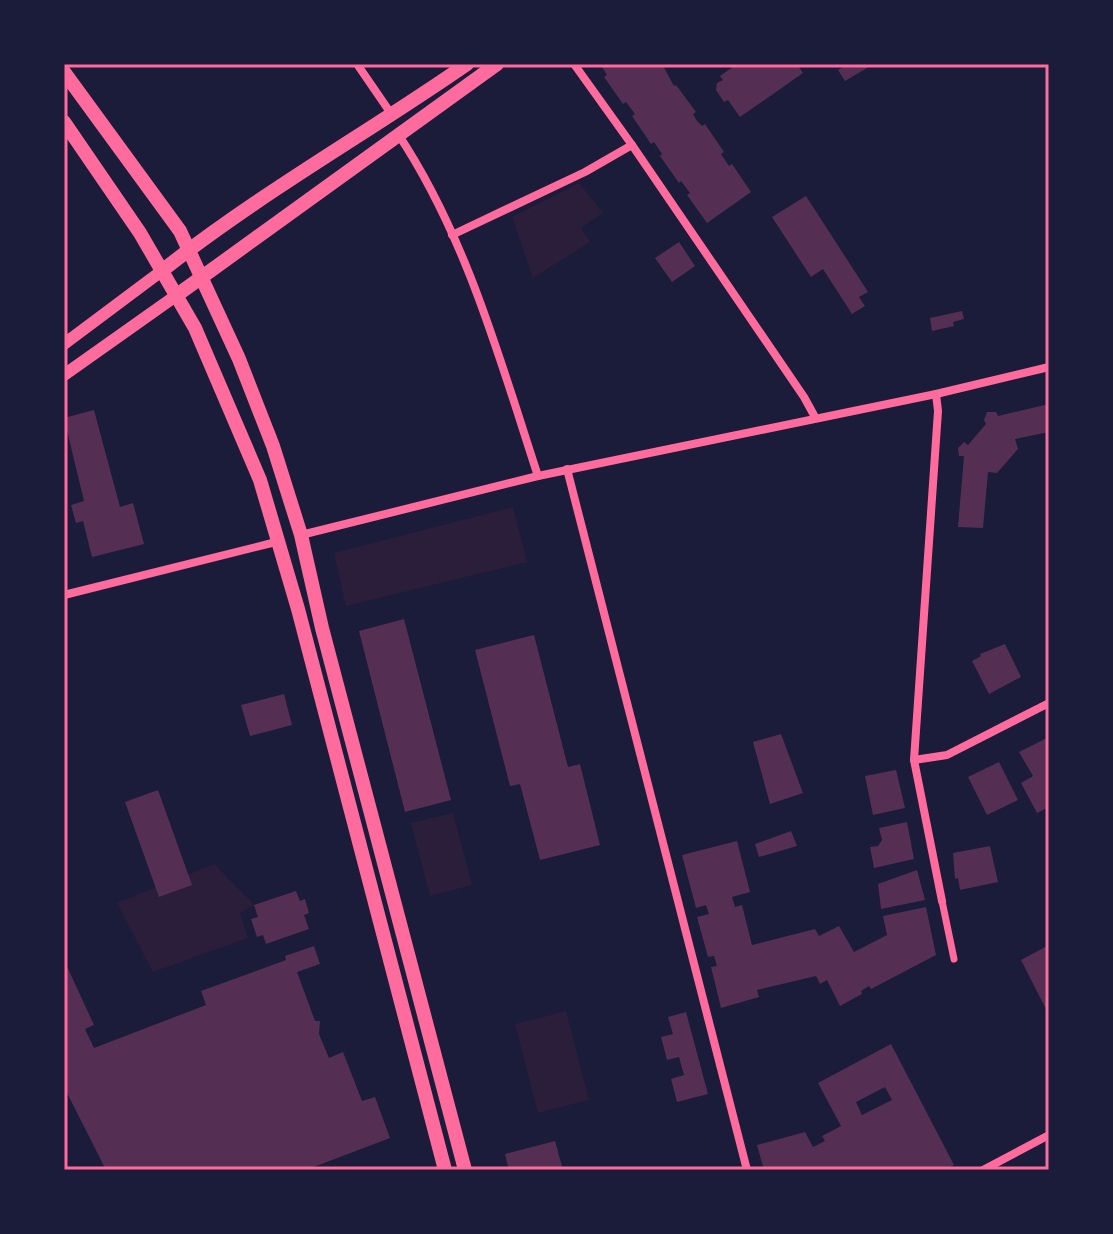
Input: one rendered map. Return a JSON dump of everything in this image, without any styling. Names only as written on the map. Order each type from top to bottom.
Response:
[{"type":"main road","points":[[64,344],[189,249],[467,64]]},
{"type":"main road","points":[[64,375],[497,64]]},
{"type":"main road","points":[[64,72],[169,212],[202,276],[262,417],[301,535],[322,628],[465,1170]]},
{"type":"main road","points":[[64,122],[163,270],[198,334],[248,448],[280,541],[445,1170]]},
{"type":"street","points":[[357,64],[392,116]]},
{"type":"street","points":[[574,64],[815,417]]},
{"type":"street","points":[[398,134],[413,156],[452,235],[511,389],[538,476]]},
{"type":"street","points":[[452,235],[585,172],[632,145]]},
{"type":"street","points":[[301,535],[567,469],[936,394],[1049,367]]},
{"type":"street","points":[[936,394],[938,411],[914,760],[954,959]]},
{"type":"street","points":[[567,469],[747,1170]]},
{"type":"street","points":[[64,595],[280,541]]},
{"type":"street","points":[[914,760],[947,755],[1049,703]]},
{"type":"street","points":[[983,1170],[1049,1135]]},
{"type":"shaded area","points":[[579,183],[603,213],[581,228],[590,242],[533,278],[512,217]]},
{"type":"shaded area","points":[[513,507],[527,562],[346,606],[334,553]]},
{"type":"shaded area","points":[[453,813],[472,885],[430,896],[411,823]]},
{"type":"shaded area","points":[[214,864],[254,905],[240,913],[248,938],[153,972],[117,903]]},
{"type":"shaded area","points":[[566,1011],[589,1100],[538,1113],[515,1024]]},
{"type":"building","points":[[600,64],[662,64],[674,86],[696,112],[693,114],[697,121],[702,126],[705,124],[724,152],[721,154],[729,166],[732,164],[751,192],[707,223],[687,195],[690,193],[681,181],[679,183],[654,142],[651,144],[632,116],[635,114],[626,102],[623,104],[604,77],[607,75]]},
{"type":"building","points":[[737,64],[797,64],[803,73],[740,117],[716,90],[717,83],[723,80],[720,76]]},
{"type":"building","points":[[848,64],[864,64],[867,68],[845,81],[838,70]]},
{"type":"building","points":[[806,196],[868,292],[859,297],[865,306],[852,314],[823,269],[811,277],[772,217]]},
{"type":"building","points":[[679,242],[695,266],[672,282],[655,258]]},
{"type":"building","points":[[962,311],[964,319],[953,322],[954,326],[932,331],[930,318]]},
{"type":"building","points":[[1049,404],[1049,432],[1015,439],[1018,449],[997,473],[988,472],[983,528],[958,527],[964,456],[959,456],[958,448],[964,442],[968,445],[986,424],[987,412],[996,412],[998,416]]},
{"type":"building","points":[[94,410],[120,507],[133,503],[144,544],[92,557],[83,521],[76,523],[71,505],[84,501],[64,418]]},
{"type":"building","points":[[404,619],[451,800],[405,812],[359,631]]},
{"type":"building","points":[[534,635],[568,767],[580,764],[600,845],[540,860],[520,784],[510,786],[475,650]]},
{"type":"building","points":[[1005,644],[1021,677],[989,694],[972,661],[980,654]]},
{"type":"building","points":[[284,694],[292,725],[250,736],[241,705]]},
{"type":"building","points":[[781,734],[803,793],[770,804],[753,742]]},
{"type":"building","points":[[1049,737],[1049,807],[1037,813],[1021,783],[1033,776],[1019,752]]},
{"type":"building","points":[[999,762],[1018,800],[987,815],[968,777]]},
{"type":"building","points":[[896,770],[905,808],[873,815],[865,776]]},
{"type":"building","points":[[158,790],[192,885],[159,897],[125,802]]},
{"type":"building","points":[[907,822],[914,859],[874,868],[870,847],[878,846],[882,840],[879,828]]},
{"type":"building","points":[[791,831],[797,846],[759,857],[755,844]]},
{"type":"building","points":[[737,841],[750,892],[732,897],[735,907],[742,905],[752,945],[815,929],[819,936],[839,926],[854,952],[887,935],[883,916],[926,907],[936,955],[871,989],[869,986],[861,991],[862,994],[840,1006],[827,980],[820,984],[816,976],[757,990],[759,997],[721,1008],[711,967],[717,966],[714,956],[708,957],[697,917],[709,914],[706,905],[696,908],[682,855]]},
{"type":"building","points":[[990,846],[998,882],[960,890],[958,878],[955,879],[953,853]]},
{"type":"building","points":[[917,870],[925,900],[881,909],[878,884]]},
{"type":"building","points":[[296,891],[300,901],[305,899],[309,913],[304,915],[309,929],[266,944],[263,935],[257,937],[251,919],[258,917],[254,905]]},
{"type":"building","points":[[1049,945],[1049,1015],[1021,960]]},
{"type":"building","points":[[314,946],[320,964],[297,972],[315,1021],[320,1021],[319,1034],[329,1058],[343,1052],[362,1101],[375,1097],[390,1138],[312,1170],[106,1170],[64,1087],[64,960],[94,1025],[85,1029],[94,1048],[206,1005],[201,991],[286,960],[285,956]]},
{"type":"building","points":[[686,1012],[708,1094],[677,1102],[671,1079],[684,1075],[679,1057],[667,1060],[661,1037],[673,1034],[668,1017]]},
{"type":"building","points":[[891,1044],[954,1165],[945,1170],[764,1170],[757,1145],[805,1132],[813,1147],[825,1141],[822,1136],[841,1126],[818,1083]],"holes":[[[885,1087],[892,1100],[862,1115],[856,1102]]]},
{"type":"building","points":[[555,1141],[563,1170],[509,1170],[505,1154]]}]
